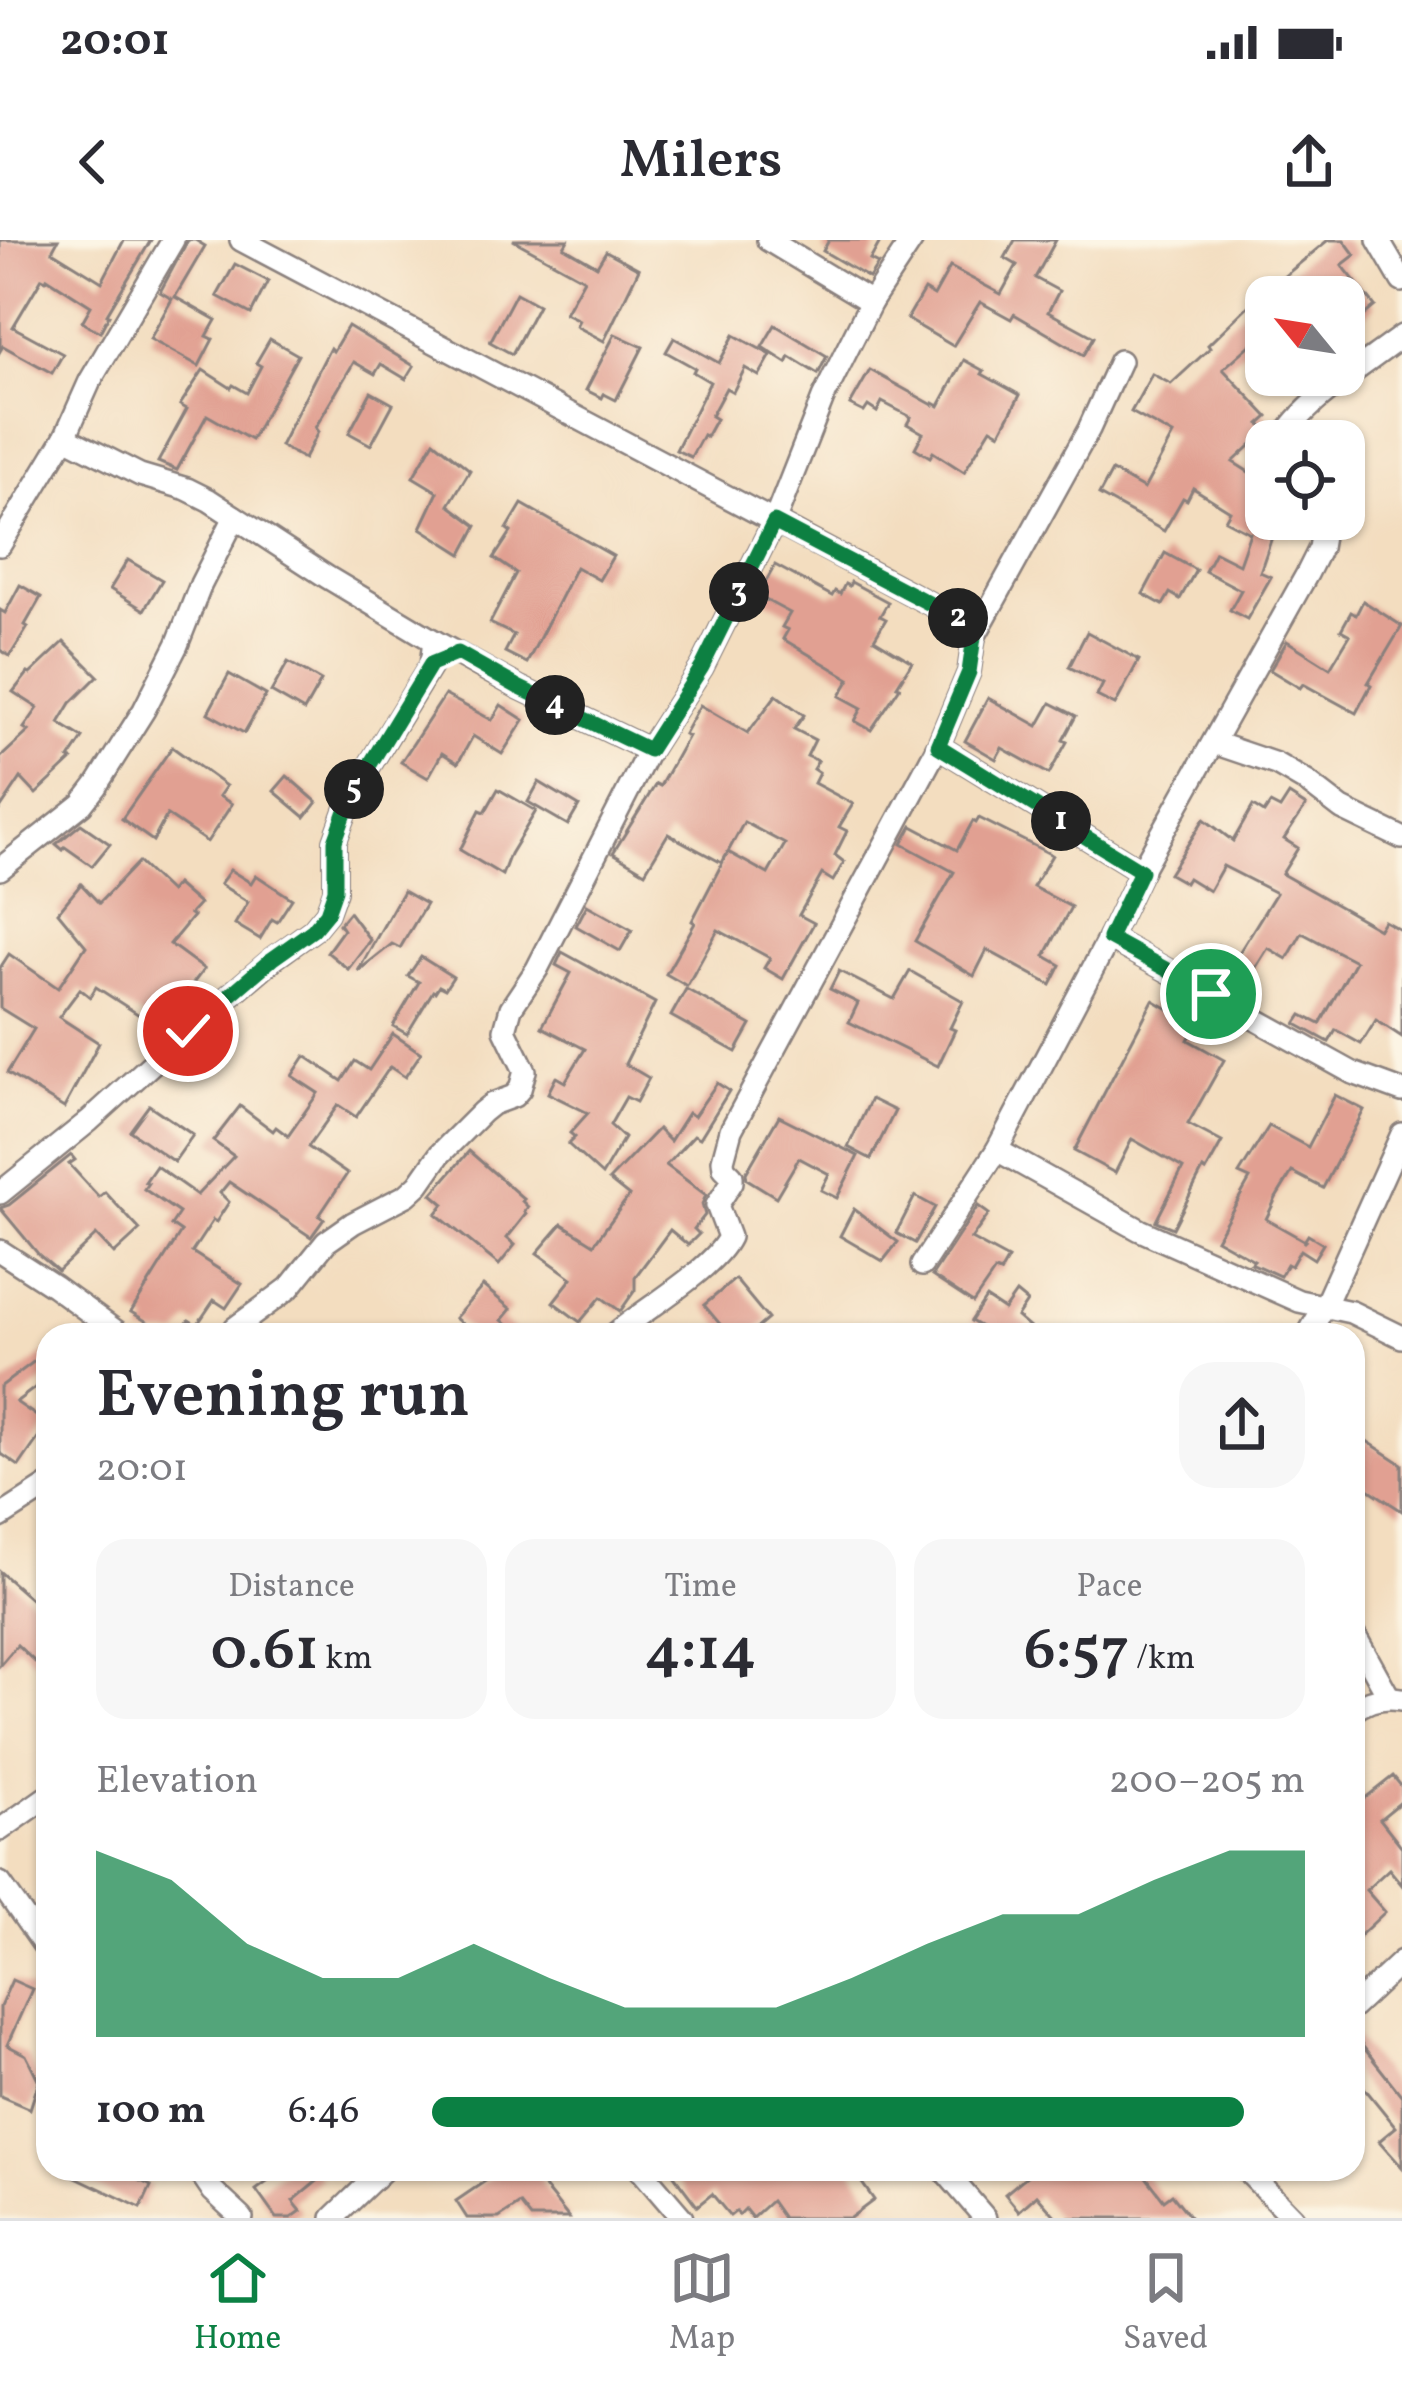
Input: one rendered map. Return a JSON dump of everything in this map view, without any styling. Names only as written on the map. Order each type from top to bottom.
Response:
[{"type":"street","points":[[0,545],[173,240]]},
{"type":"street","points":[[241,240],[959,619],[974,637]]},
{"type":"street","points":[[768,240],[871,302]]},
{"type":"street","points":[[242,1323],[289,1288],[326,1242],[407,1195],[482,1112],[520,1089],[525,1072],[505,1030],[518,994],[537,969],[649,750],[702,667],[774,522],[823,398],[871,302],[912,240]]},
{"type":"street","points":[[1378,240],[1402,281]]},
{"type":"street","points":[[1297,420],[1402,336]]},
{"type":"street","points":[[630,1323],[725,1246],[728,1237],[717,1205],[732,1182],[723,1160],[731,1130],[938,746],[969,672],[974,637],[1089,430],[1120,361]]},
{"type":"street","points":[[65,437],[140,475],[187,489],[434,641],[649,750]]},
{"type":"street","points":[[0,868],[82,804],[96,786],[177,645],[235,517]]},
{"type":"street","points":[[922,1264],[997,1150],[1141,871],[1321,540]]},
{"type":"street","points":[[0,1193],[313,930],[327,913],[335,890],[335,841],[352,794],[431,664],[434,641]]},
{"type":"street","points":[[431,664],[458,653]]},
{"type":"street","points":[[1214,742],[1276,764],[1342,809],[1402,838]]},
{"type":"street","points":[[938,746],[1141,871]]},
{"type":"street","points":[[1109,938],[1353,1072],[1402,1090]]},
{"type":"street","points":[[1315,1323],[1402,1134]]},
{"type":"street","points":[[997,1150],[1140,1230],[1299,1301],[1351,1312],[1402,1337]]},
{"type":"street","points":[[0,1251],[105,1323]]},
{"type":"street","points":[[0,1517],[36,1494]]},
{"type":"street","points":[[1365,1650],[1396,1698],[1365,1702]]},
{"type":"street","points":[[0,1830],[36,1804]]},
{"type":"street","points":[[0,1883],[36,1935]]},
{"type":"street","points":[[1365,1995],[1402,1960]]},
{"type":"street","points":[[206,2181],[242,2218]]},
{"type":"street","points":[[333,2218],[372,2181]]},
{"type":"street","points":[[650,2181],[682,2218]]},
{"type":"street","points":[[954,2181],[985,2218]]},
{"type":"street","points":[[1257,2181],[1292,2218]]},
{"type":"building","points":[[0,240],[58,240],[52,251],[102,282],[124,240],[151,240],[100,332],[82,322],[91,306],[42,278],[13,327],[63,354],[52,373],[3,346],[0,351]]},
{"type":"building","points":[[188,240],[205,246],[175,297],[216,320],[207,336],[213,339],[199,366],[150,339],[172,299],[160,292]]},
{"type":"building","points":[[513,240],[568,240],[564,247],[597,266],[606,251],[639,269],[604,341],[576,326],[579,320],[565,313],[584,279]]},
{"type":"building","points":[[829,240],[881,240],[870,260],[878,264],[869,278],[823,251]]},
{"type":"building","points":[[1015,240],[1056,240],[1035,278],[1059,291],[1048,312],[1094,337],[1084,355],[1014,314],[1011,319],[980,302],[953,346],[907,319],[924,290],[934,296],[950,267],[1001,294],[1017,265],[1005,258]]},
{"type":"building","points":[[1328,240],[1344,240],[1355,255],[1342,265],[1351,276],[1284,276]]},
{"type":"building","points":[[235,264],[268,281],[251,314],[217,296]]},
{"type":"building","points":[[516,293],[538,305],[512,354],[490,342]]},
{"type":"building","points":[[1365,294],[1375,306],[1365,314]]},
{"type":"building","points":[[1245,309],[1245,350],[1223,369],[1268,417],[1245,420],[1245,451],[1233,462],[1245,470],[1245,530],[1225,520],[1230,511],[1193,488],[1164,531],[1099,495],[1112,471],[1144,489],[1173,435],[1131,412],[1152,374],[1171,384]]},
{"type":"building","points":[[775,325],[827,356],[818,374],[762,347]]},
{"type":"building","points":[[348,326],[414,366],[406,379],[381,364],[375,374],[354,362],[315,428],[318,432],[304,459],[280,446],[330,348],[333,351]]},
{"type":"building","points":[[615,334],[643,347],[616,400],[586,390]]},
{"type":"building","points":[[734,335],[771,355],[759,376],[745,368],[733,392],[726,388],[711,416],[716,419],[691,457],[676,450],[710,382],[666,352],[674,338],[719,363]]},
{"type":"building","points":[[270,339],[298,355],[251,440],[207,415],[177,470],[158,462],[187,409],[180,405],[203,370],[247,393]]},
{"type":"building","points":[[964,360],[1020,395],[1000,433],[991,428],[964,472],[933,452],[930,457],[915,448],[923,433],[907,424],[911,417],[882,402],[877,412],[850,405],[870,370],[939,406]]},
{"type":"building","points":[[371,392],[393,404],[371,445],[349,433]]},
{"type":"building","points":[[434,441],[470,470],[449,505],[477,526],[462,554],[421,528],[438,492],[413,477]]},
{"type":"building","points":[[522,504],[613,556],[599,580],[576,567],[527,663],[505,652],[514,635],[490,623],[516,573],[494,558]]},
{"type":"building","points":[[1248,540],[1271,540],[1260,572],[1271,577],[1247,619],[1230,610],[1241,590],[1205,571],[1215,552],[1239,564]]},
{"type":"building","points":[[1165,553],[1196,570],[1180,599],[1170,593],[1163,605],[1143,594]]},
{"type":"building","points":[[128,560],[162,580],[144,610],[110,589]]},
{"type":"building","points":[[775,565],[832,596],[851,582],[888,602],[880,616],[886,619],[874,639],[912,662],[871,730],[855,721],[862,708],[840,696],[850,679],[783,639],[788,630],[782,627],[790,613],[758,596]]},
{"type":"building","points":[[20,585],[41,597],[10,656],[0,650],[0,610],[5,613]]},
{"type":"building","points":[[1363,601],[1402,626],[1356,713],[1270,670],[1287,641],[1330,668],[1350,635],[1341,630]]},
{"type":"building","points":[[1087,632],[1139,660],[1115,705],[1097,696],[1103,684],[1069,667]]},
{"type":"building","points":[[64,642],[98,676],[59,723],[83,738],[72,760],[36,794],[21,778],[0,809],[0,758],[29,731],[24,728],[38,708],[13,692]]},
{"type":"building","points":[[288,662],[321,681],[304,711],[271,692]]},
{"type":"building","points":[[229,674],[266,695],[244,733],[208,713]]},
{"type":"building","points":[[445,695],[492,720],[501,705],[524,720],[502,754],[473,736],[458,763],[442,753],[428,778],[401,762]]},
{"type":"building","points":[[776,695],[804,715],[794,729],[815,740],[807,756],[818,761],[814,783],[853,804],[839,827],[847,831],[835,855],[844,862],[833,881],[822,874],[799,915],[814,923],[783,979],[764,968],[770,958],[718,930],[687,986],[666,974],[728,852],[768,874],[785,844],[744,822],[722,863],[668,834],[645,872],[613,853],[656,784],[660,786],[700,705],[748,733]]},
{"type":"building","points":[[988,698],[1038,726],[1051,703],[1076,716],[1049,774],[1002,748],[996,759],[965,741]]},
{"type":"building","points":[[172,747],[226,786],[219,796],[232,804],[207,842],[167,815],[153,841],[122,819]]},
{"type":"building","points":[[287,776],[317,802],[305,817],[274,791]]},
{"type":"building","points":[[539,782],[579,806],[568,825],[528,802]]},
{"type":"building","points":[[498,789],[536,811],[502,875],[460,850],[480,810],[485,812]]},
{"type":"building","points":[[1289,795],[1306,806],[1284,839],[1298,848],[1282,874],[1379,929],[1384,921],[1402,931],[1402,1037],[1376,1020],[1361,1044],[1336,1030],[1329,1042],[1296,1024],[1302,1015],[1320,1024],[1355,961],[1302,933],[1287,959],[1268,948],[1243,988],[1224,976],[1220,982],[1203,973],[1218,945],[1237,956],[1276,893],[1223,866],[1209,891],[1188,878],[1185,883],[1169,874],[1204,819],[1233,841],[1253,806],[1264,813],[1270,804],[1280,809]]},
{"type":"building","points":[[979,818],[1052,855],[1033,887],[1071,907],[1045,956],[1061,965],[1051,985],[987,950],[974,976],[915,941],[954,872],[902,844],[912,826],[957,850]]},
{"type":"building","points":[[81,824],[110,844],[92,866],[56,844]]},
{"type":"building","points":[[138,862],[170,892],[176,884],[199,904],[170,944],[204,969],[178,1003],[187,1012],[167,1030],[153,1017],[150,1022],[96,987],[90,997],[80,989],[59,1017],[99,1043],[64,1108],[7,1073],[34,1029],[0,1008],[0,968],[9,954],[58,988],[86,946],[58,912],[81,884],[99,903]]},
{"type":"building","points":[[230,870],[251,883],[256,875],[292,899],[260,939],[235,924],[248,902],[220,884]]},
{"type":"building","points":[[403,891],[426,904],[400,948],[392,944],[358,971]]},
{"type":"building","points":[[587,905],[632,930],[620,951],[576,926]]},
{"type":"building","points":[[349,912],[370,940],[348,969],[327,952]]},
{"type":"building","points":[[562,952],[655,1003],[625,1064],[649,1078],[636,1102],[626,1097],[610,1125],[624,1138],[602,1175],[568,1144],[575,1137],[570,1133],[588,1113],[548,1093],[556,1077],[565,1082],[585,1049],[542,1027],[571,973],[556,965]]},
{"type":"building","points":[[421,957],[453,977],[445,989],[439,986],[433,991],[407,1034],[393,1026],[419,982],[408,976]]},
{"type":"building","points":[[839,971],[894,999],[910,971],[963,1001],[938,1066],[849,1022],[858,1003],[830,989]]},
{"type":"building","points":[[686,989],[751,1025],[736,1052],[671,1016]]},
{"type":"building","points":[[1153,1000],[1196,1025],[1188,1040],[1224,1060],[1188,1124],[1222,1142],[1173,1228],[1156,1221],[1183,1168],[1132,1139],[1115,1173],[1074,1151]]},
{"type":"building","points":[[393,1034],[421,1053],[405,1077],[390,1067],[356,1117],[338,1105],[308,1147],[347,1174],[311,1237],[229,1182],[220,1193],[229,1202],[192,1252],[242,1284],[226,1308],[214,1300],[198,1323],[149,1323],[131,1312],[181,1232],[171,1225],[179,1213],[144,1189],[156,1166],[197,1195],[234,1156],[213,1141],[240,1106],[273,1131],[276,1127],[288,1136],[318,1093],[292,1076],[305,1056],[342,1081],[355,1061],[369,1070]]},
{"type":"building","points":[[717,1083],[729,1091],[700,1138],[694,1135],[666,1165],[706,1195],[705,1215],[694,1229],[699,1234],[688,1245],[670,1230],[635,1277],[635,1290],[621,1310],[601,1297],[580,1322],[553,1302],[572,1278],[537,1253],[562,1224],[594,1244],[629,1196],[609,1180],[658,1129],[670,1141],[688,1113],[694,1116]]},
{"type":"building","points":[[1335,1095],[1364,1110],[1323,1188],[1292,1172],[1266,1219],[1304,1241],[1308,1235],[1323,1244],[1314,1259],[1300,1250],[1280,1276],[1216,1239],[1250,1179],[1239,1174],[1269,1126],[1308,1147]]},
{"type":"building","points":[[871,1099],[895,1111],[871,1159],[848,1147]]},
{"type":"building","points":[[149,1105],[193,1135],[174,1162],[130,1131]]},
{"type":"building","points":[[779,1116],[858,1156],[837,1198],[821,1190],[829,1174],[799,1158],[776,1197],[747,1179],[746,1173]]},
{"type":"building","points":[[469,1151],[528,1207],[507,1238],[515,1245],[499,1265],[436,1214],[444,1204],[432,1194]]},
{"type":"building","points":[[71,1155],[75,1160],[69,1164],[99,1197],[105,1192],[140,1230],[114,1254],[96,1235],[58,1271],[0,1208]]},
{"type":"building","points":[[915,1196],[935,1207],[915,1243],[896,1233]]},
{"type":"building","points":[[978,1206],[989,1214],[971,1239],[1008,1259],[973,1303],[932,1276]]},
{"type":"building","points":[[854,1209],[898,1242],[883,1261],[840,1236]]},
{"type":"building","points":[[735,1279],[768,1319],[763,1323],[719,1323],[704,1305]]},
{"type":"building","points":[[483,1286],[511,1309],[502,1320],[505,1323],[461,1323],[455,1318]]},
{"type":"building","points":[[1016,1293],[1027,1302],[1017,1317],[1024,1323],[971,1321],[986,1298],[1004,1310]]},
{"type":"building","points":[[36,1360],[36,1387],[16,1402],[36,1416],[36,1441],[19,1466],[0,1453],[0,1387]]},
{"type":"building","points":[[1365,1440],[1402,1464],[1402,1511],[1365,1487]]},
{"type":"building","points":[[0,1572],[36,1604],[36,1663],[17,1645],[0,1665]]},
{"type":"building","points":[[1393,1776],[1402,1787],[1402,1801],[1380,1819],[1402,1847],[1402,1885],[1389,1869],[1366,1890],[1385,1912],[1365,1931],[1365,1798]]},
{"type":"building","points":[[12,1980],[32,1989],[7,2045],[26,2055],[36,2075],[30,2109],[0,2096],[0,2007]]},
{"type":"building","points":[[1365,2049],[1402,2096],[1402,2167],[1379,2141],[1396,2127],[1365,2089]]},
{"type":"building","points":[[84,2181],[141,2181],[151,2186],[141,2208]]},
{"type":"building","points":[[268,2181],[317,2181],[293,2201],[301,2211],[291,2218],[276,2218],[256,2190]]},
{"type":"building","points":[[485,2181],[541,2181],[569,2218],[531,2218],[520,2204],[499,2218],[467,2218],[456,2201]]},
{"type":"building","points":[[678,2181],[861,2181],[874,2200],[850,2218],[783,2218],[771,2201],[752,2218],[745,2209],[730,2216],[712,2194],[697,2206]]},
{"type":"building","points":[[1021,2181],[1149,2181],[1164,2200],[1172,2194],[1191,2218],[1057,2218],[1037,2195],[1019,2211],[1005,2194]]},
{"type":"route","points":[[188,1031],[313,930],[327,913],[335,890],[335,841],[352,794],[431,664],[458,653],[649,750],[702,667],[774,522],[959,619],[974,637],[969,672],[938,746],[1141,871],[1109,938],[1211,994]]}]
